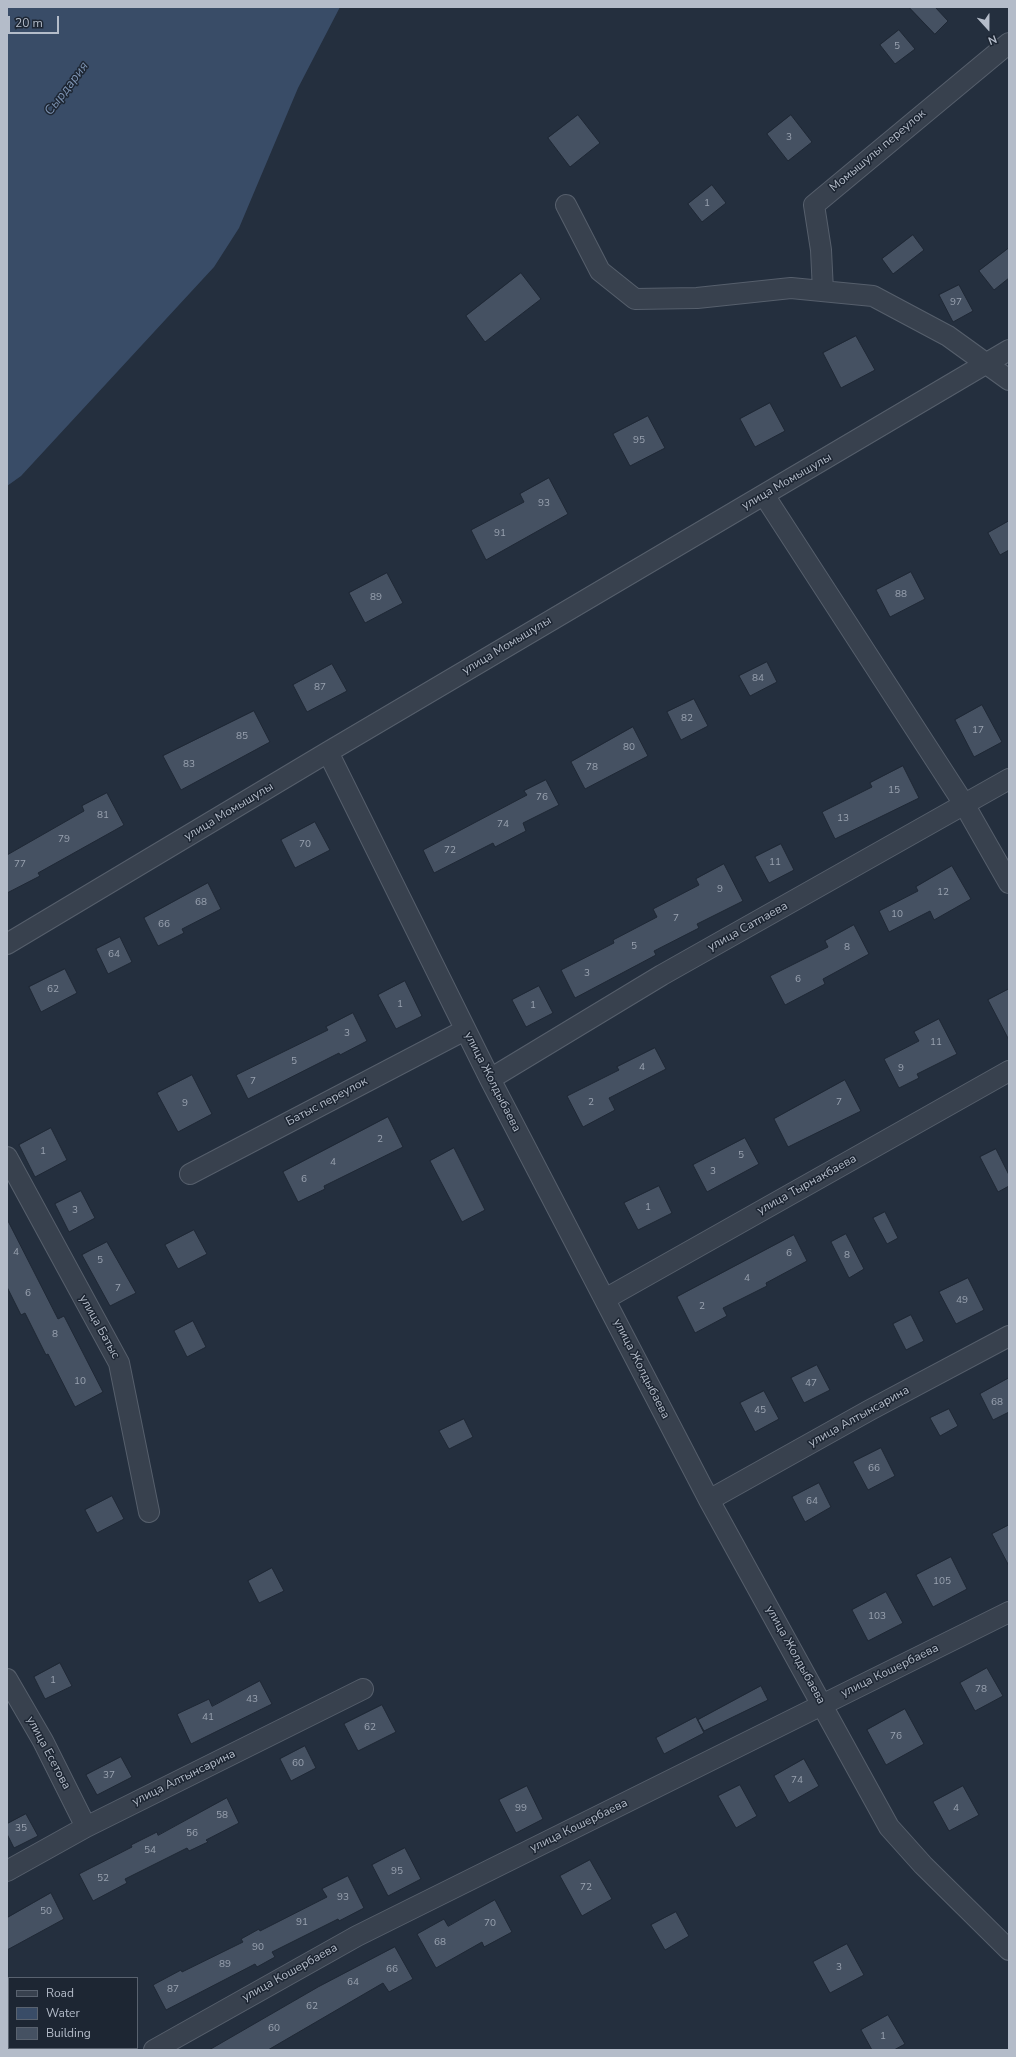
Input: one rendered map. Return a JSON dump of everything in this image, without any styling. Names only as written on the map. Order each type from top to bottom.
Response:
[{"type":"street","name":"Момышулы переулок","points":[[823,291],[821,250],[814,205],[1009,43]]},
{"type":"street","points":[[566,205],[600,271],[635,299],[697,298],[791,288],[873,296],[948,336],[1009,380]]},
{"type":"street","name":"улица Момышулы","points":[[7,944],[328,752],[1009,350]]},
{"type":"street","points":[[764,495],[964,804],[1009,882]]},
{"type":"street","name":"улица Жолдыбаева","points":[[328,752],[465,1030],[709,1500],[889,1827],[923,1865],[1009,1950]]},
{"type":"street","name":"улица Сатпаева","points":[[490,1079],[662,975],[1009,779]]},
{"type":"street","name":"Батыс переулок","points":[[190,1174],[465,1030]]},
{"type":"street","name":"улица Тырнакбаева","points":[[605,1299],[1009,1071]]},
{"type":"street","name":"улица Батыс","points":[[7,1157],[119,1363],[149,1512]]},
{"type":"street","name":"улица Алтынсарина","points":[[709,1500],[870,1410],[1009,1336]]},
{"type":"street","name":"улица Кошербаева","points":[[154,2050],[357,1936],[1009,1612]]},
{"type":"street","name":"улица Есетова","points":[[7,1679],[43,1741],[86,1828]]},
{"type":"street","name":"улица Алтынсарина","points":[[7,1871],[86,1828],[363,1690]]},
{"type":"water","name":"Сырдария","points":[[7,7],[340,7],[298,88],[239,228],[214,267],[21,476],[7,486]]},
{"type":"building","points":[[909,7],[935,7],[948,21],[935,34]]},
{"type":"building","points":[[899,30],[915,49],[895,64],[880,45]]},
{"type":"building","points":[[578,115],[600,143],[570,167],[548,138]]},
{"type":"building","points":[[791,115],[812,142],[788,161],[767,134]]},
{"type":"building","points":[[712,185],[726,203],[702,222],[688,204]]},
{"type":"building","points":[[913,235],[924,250],[893,274],[882,259]]},
{"type":"building","points":[[1009,248],[1009,278],[994,290],[979,271]]},
{"type":"building","points":[[521,273],[541,299],[485,342],[466,316]]},
{"type":"building","points":[[959,285],[973,311],[953,322],[939,295]]},
{"type":"building","points":[[856,336],[875,370],[841,388],[823,353]]},
{"type":"building","points":[[770,403],[785,431],[755,447],[740,419]]},
{"type":"building","points":[[648,416],[665,448],[630,466],[613,434]]},
{"type":"building","points":[[549,478],[568,514],[486,560],[471,530],[524,502],[520,494]]},
{"type":"building","points":[[1009,521],[1009,550],[1000,555],[988,533]]},
{"type":"building","points":[[911,572],[925,599],[890,617],[876,590]]},
{"type":"building","points":[[387,573],[403,603],[365,623],[349,593]]},
{"type":"building","points":[[767,662],[777,682],[750,696],[739,676]]},
{"type":"building","points":[[332,664],[347,691],[307,712],[293,685]]},
{"type":"building","points":[[694,699],[708,726],[681,740],[667,712]]},
{"type":"building","points":[[982,705],[1002,742],[974,757],[955,720]]},
{"type":"building","points":[[254,711],[270,742],[181,790],[163,756]]},
{"type":"building","points":[[633,727],[648,756],[585,789],[571,762]]},
{"type":"building","points":[[903,766],[919,798],[835,839],[822,812],[872,787],[870,783]]},
{"type":"building","points":[[546,780],[559,805],[523,823],[526,831],[495,847],[493,843],[434,873],[423,850],[527,795],[524,791]]},
{"type":"building","points":[[107,793],[124,825],[38,873],[40,876],[7,893],[7,855],[84,811],[82,806]]},
{"type":"building","points":[[315,822],[330,850],[295,868],[281,840]]},
{"type":"building","points":[[781,844],[794,870],[769,883],[755,857]]},
{"type":"building","points":[[724,864],[743,901],[697,924],[699,928],[654,951],[656,955],[575,998],[561,970],[614,943],[613,940],[657,917],[653,909],[699,885],[696,879]]},
{"type":"building","points":[[952,866],[971,899],[934,920],[930,911],[889,932],[879,911],[918,891],[916,887]]},
{"type":"building","points":[[208,883],[221,909],[182,929],[184,933],[158,946],[144,918]]},
{"type":"building","points":[[854,925],[869,954],[823,979],[825,984],[785,1005],[770,976],[828,947],[825,941]]},
{"type":"building","points":[[120,937],[132,962],[108,974],[96,949]]},
{"type":"building","points":[[65,969],[77,993],[41,1012],[29,987]]},
{"type":"building","points":[[405,981],[422,1016],[396,1029],[378,995]]},
{"type":"building","points":[[539,986],[553,1013],[526,1027],[512,1000]]},
{"type":"building","points":[[1009,989],[1009,1040],[988,1000]]},
{"type":"building","points":[[353,1013],[367,1041],[340,1055],[339,1053],[248,1099],[236,1075],[328,1030],[326,1027]]},
{"type":"building","points":[[939,1019],[957,1054],[917,1074],[919,1078],[899,1088],[884,1059],[919,1041],[914,1032]]},
{"type":"building","points":[[655,1048],[666,1069],[609,1098],[615,1110],[583,1127],[567,1096],[619,1070],[617,1067]]},
{"type":"building","points":[[192,1075],[212,1114],[178,1132],[157,1093]]},
{"type":"building","points":[[845,1080],[861,1111],[788,1147],[774,1119]]},
{"type":"building","points":[[388,1117],[403,1147],[324,1186],[325,1189],[298,1202],[283,1172]]},
{"type":"building","points":[[51,1128],[67,1160],[35,1177],[19,1145]]},
{"type":"building","points":[[745,1138],[759,1164],[707,1192],[693,1165]]},
{"type":"building","points":[[454,1148],[485,1210],[462,1222],[430,1161]]},
{"type":"building","points":[[996,1149],[1009,1175],[1009,1186],[998,1192],[980,1157]]},
{"type":"building","points":[[659,1186],[672,1213],[638,1230],[624,1203]]},
{"type":"building","points":[[81,1191],[95,1218],[69,1232],[55,1204]]},
{"type":"building","points":[[885,1212],[898,1238],[887,1244],[873,1218]]},
{"type":"building","points":[[7,1219],[58,1319],[64,1316],[103,1392],[75,1407],[25,1313],[21,1315],[7,1287]]},
{"type":"building","points":[[194,1230],[207,1254],[178,1269],[165,1245]]},
{"type":"building","points":[[846,1234],[864,1269],[849,1278],[831,1242]]},
{"type":"building","points":[[794,1235],[807,1261],[766,1283],[767,1286],[723,1308],[727,1316],[695,1333],[677,1297]]},
{"type":"building","points":[[107,1242],[136,1293],[110,1306],[82,1255]]},
{"type":"building","points":[[968,1278],[984,1310],[956,1324],[939,1292]]},
{"type":"building","points":[[911,1315],[924,1341],[906,1350],[893,1324]]},
{"type":"building","points":[[193,1321],[206,1347],[187,1357],[174,1331]]},
{"type":"building","points":[[817,1365],[830,1390],[804,1403],[791,1378]]},
{"type":"building","points":[[1009,1378],[1009,1412],[993,1420],[980,1394]]},
{"type":"building","points":[[764,1391],[779,1419],[755,1432],[740,1403]]},
{"type":"building","points":[[949,1409],[958,1426],[940,1436],[930,1418]]},
{"type":"building","points":[[464,1419],[473,1437],[449,1449],[439,1431]]},
{"type":"building","points":[[881,1448],[895,1476],[868,1490],[853,1462]]},
{"type":"building","points":[[819,1483],[831,1507],[805,1522],[792,1497]]},
{"type":"building","points":[[112,1496],[124,1519],[97,1533],[85,1510]]},
{"type":"building","points":[[1009,1525],[1009,1566],[992,1534]]},
{"type":"building","points":[[951,1557],[967,1589],[933,1607],[916,1575]]},
{"type":"building","points":[[272,1568],[284,1591],[259,1603],[248,1581]]},
{"type":"building","points":[[886,1592],[903,1623],[868,1641],[852,1610]]},
{"type":"building","points":[[60,1663],[72,1686],[45,1699],[34,1677]]},
{"type":"building","points":[[987,1668],[1003,1696],[975,1711],[960,1683]]},
{"type":"building","points":[[260,1681],[272,1704],[191,1744],[177,1714],[209,1699],[212,1706]]},
{"type":"building","points":[[761,1686],[768,1700],[704,1731],[698,1720]]},
{"type":"building","points":[[382,1705],[396,1732],[358,1751],[344,1724]]},
{"type":"building","points":[[905,1709],[924,1744],[886,1765],[867,1730]]},
{"type":"building","points":[[696,1717],[704,1733],[664,1754],[656,1738]]},
{"type":"building","points":[[305,1746],[316,1768],[291,1781],[280,1759]]},
{"type":"building","points":[[121,1757],[132,1777],[97,1795],[86,1775]]},
{"type":"building","points":[[804,1759],[819,1786],[789,1803],[774,1776]]},
{"type":"building","points":[[740,1785],[757,1816],[736,1828],[718,1796]]},
{"type":"building","points":[[527,1786],[543,1819],[516,1833],[499,1800]]},
{"type":"building","points":[[963,1786],[979,1815],[949,1831],[933,1802]]},
{"type":"building","points":[[227,1798],[239,1823],[206,1840],[208,1842],[189,1851],[187,1848],[125,1879],[127,1883],[93,1901],[79,1874],[132,1847],[131,1845],[157,1832],[158,1835]]},
{"type":"building","points":[[26,1814],[38,1836],[14,1848],[7,1834],[7,1824]]},
{"type":"building","points":[[405,1848],[421,1879],[388,1896],[372,1865]]},
{"type":"building","points":[[590,1860],[612,1899],[582,1916],[560,1876]]},
{"type":"building","points":[[348,1876],[364,1908],[339,1921],[338,1919],[272,1952],[275,1957],[257,1967],[255,1964],[166,2010],[153,1985],[181,1970],[182,1972],[243,1942],[241,1939],[259,1929],[260,1931],[327,1897],[322,1889]]},
{"type":"building","points":[[51,1893],[64,1919],[7,1950],[7,1918]]},
{"type":"building","points":[[495,1900],[512,1932],[484,1947],[482,1942],[436,1968],[417,1934],[444,1919],[448,1926]]},
{"type":"building","points":[[676,1912],[689,1936],[665,1950],[651,1925]]},
{"type":"building","points":[[847,1944],[864,1975],[830,1993],[813,1962]]},
{"type":"building","points":[[395,1947],[413,1979],[389,1992],[383,1983],[268,2050],[209,2050],[318,1987]]},
{"type":"building","points":[[888,2015],[905,2044],[894,2050],[872,2050],[861,2030]]}]
